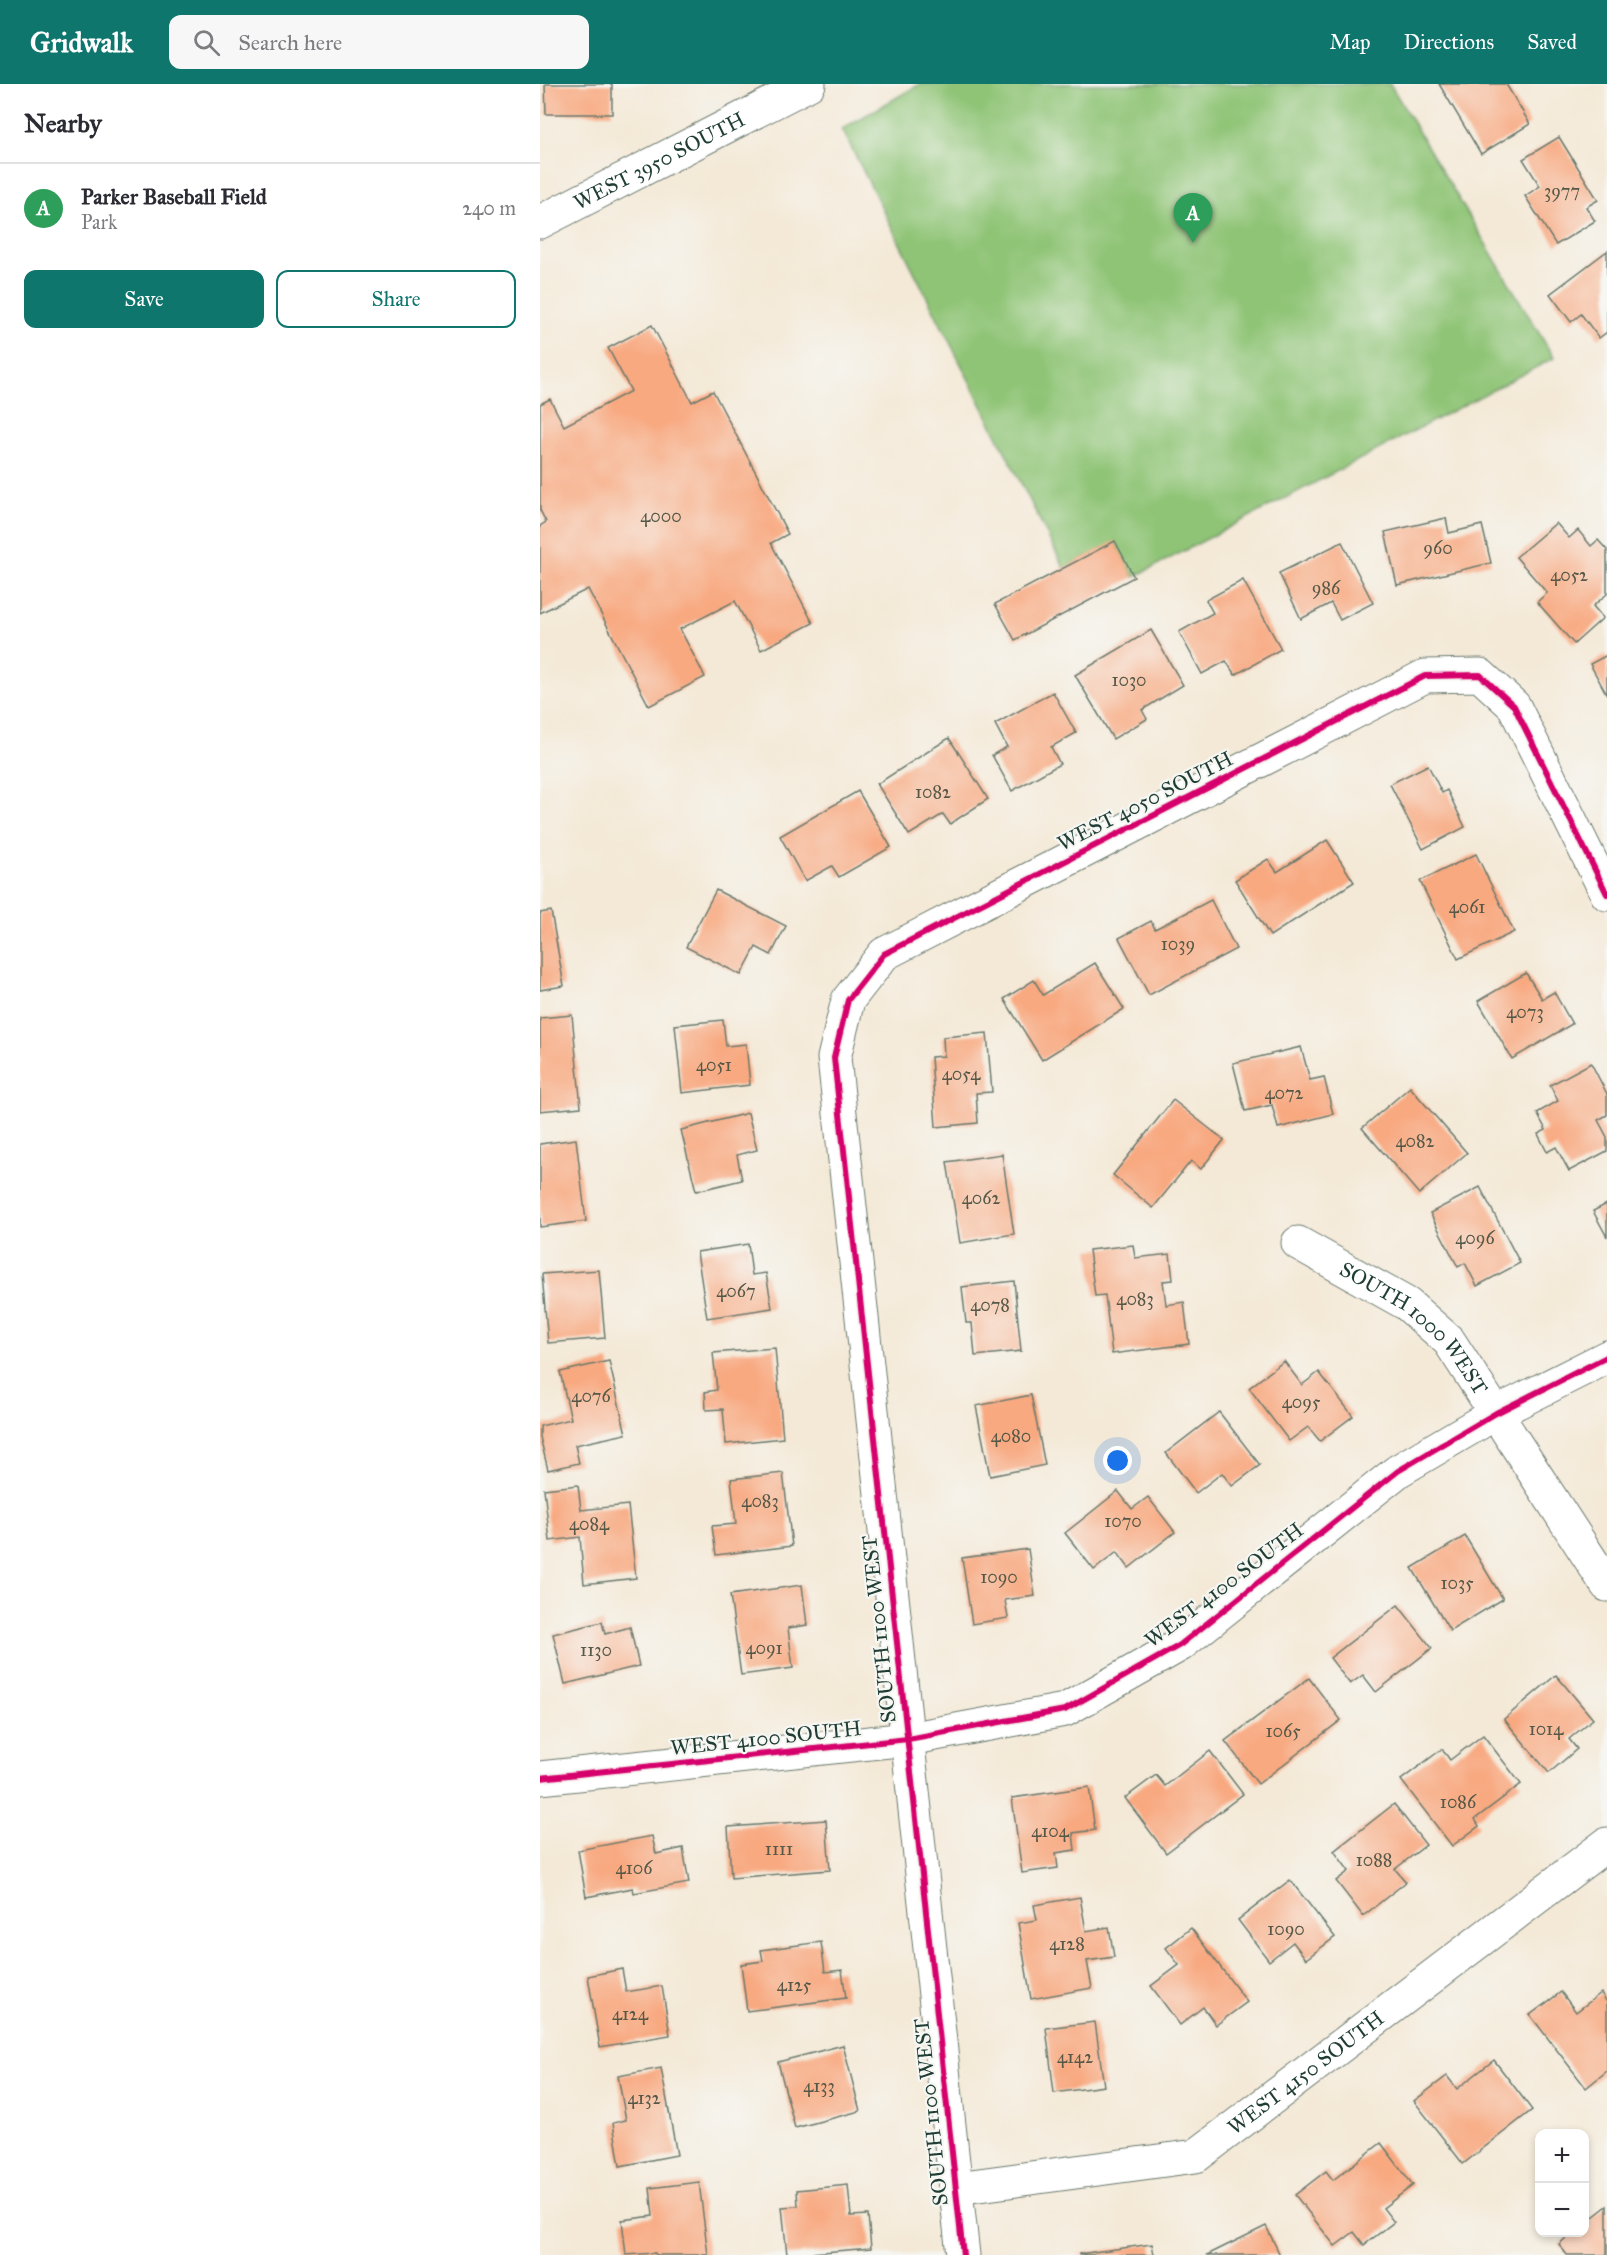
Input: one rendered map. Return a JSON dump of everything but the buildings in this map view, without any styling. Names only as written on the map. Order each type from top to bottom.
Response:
[{"type":"street","name":"WEST 3950 SOUTH","points":[[540,222],[809,84]]},
{"type":"street","name":"WEST 4050 SOUTH","points":[[848,1000],[884,954],[1425,676],[1480,675],[1514,706],[1607,894]]},
{"type":"street","name":"SOUTH 1100 WEST","points":[[848,1000],[834,1058],[963,2255]]},
{"type":"street","name":"SOUTH 1000 WEST","points":[[1298,1243],[1407,1304],[1449,1341],[1607,1585]]},
{"type":"street","name":"WEST 4100 SOUTH","points":[[540,1778],[908,1739],[1065,1710],[1180,1645],[1398,1471],[1496,1413],[1607,1358]]},
{"type":"street","name":"WEST 4150 SOUTH","points":[[956,2188],[1196,2156],[1607,1844]]},
{"type":"green space","points":[[920,84],[1390,84],[1554,358],[1134,577],[1115,542],[1064,568],[842,129]]},
{"type":"cycle path","points":[[963,2255],[834,1058],[848,1000],[884,954],[1425,676],[1480,675],[1514,706],[1607,894]]},
{"type":"cycle path","points":[[540,1778],[908,1739],[1065,1710],[1180,1645],[1398,1471],[1496,1413],[1607,1357]]},
{"type":"place","name":"Parker Baseball Field","points":[[1193,243]]}]
